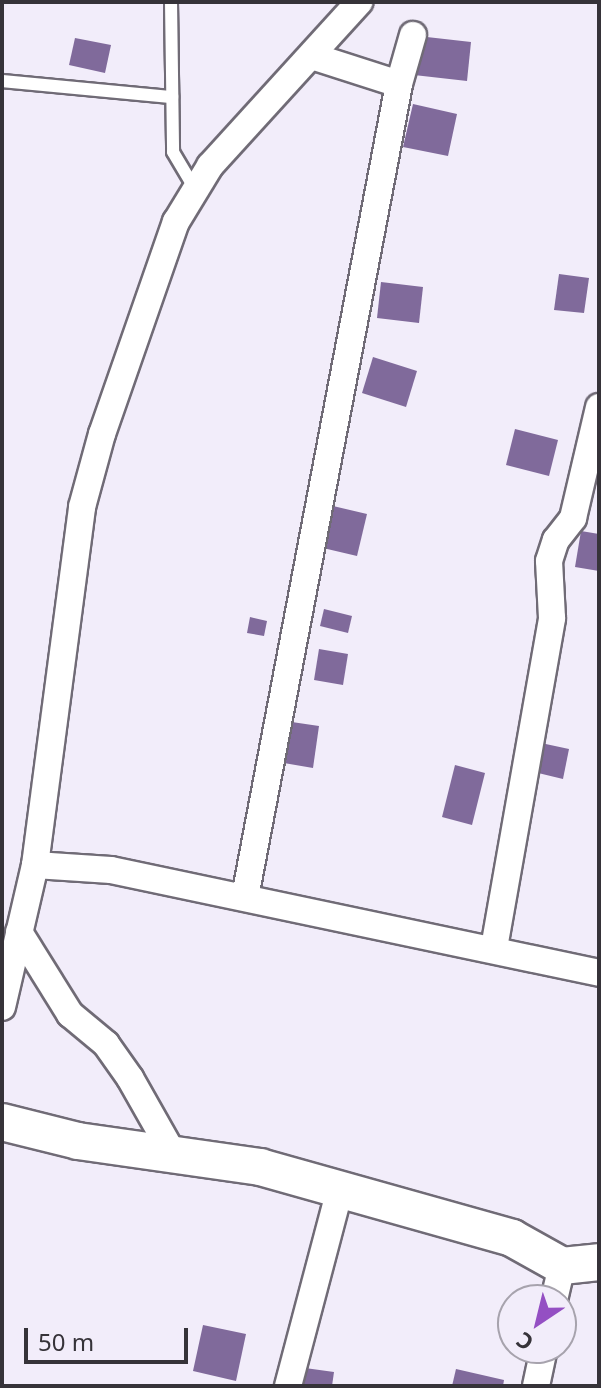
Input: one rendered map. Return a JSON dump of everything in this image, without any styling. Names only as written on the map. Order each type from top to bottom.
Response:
[{"type":"street","points":[[2,1007],[35,865],[82,507],[102,434],[176,222],[210,166],[359,2]]},
{"type":"street","points":[[245,897],[399,84],[413,35]]},
{"type":"street","points":[[312,56],[399,84]]},
{"type":"street","points":[[494,948],[552,618],[549,561],[556,540],[573,518],[599,407]]},
{"type":"street","points":[[35,865],[111,870],[494,948],[599,973]]},
{"type":"street","points":[[19,932],[70,1014],[106,1044],[130,1078],[173,1154]]},
{"type":"street","points":[[2,1122],[78,1141],[260,1167],[512,1238],[558,1283],[599,1262]]},
{"type":"street","points":[[288,1386],[340,1189]]},
{"type":"street","points":[[536,1386],[541,1364]]},
{"type":"lane","points":[[171,2],[173,152],[195,190]]},
{"type":"lane","points":[[2,81],[172,97]]},
{"type":"building","points":[[418,36],[471,42],[467,81],[414,75]]},
{"type":"building","points":[[75,38],[111,45],[105,73],[69,65]]},
{"type":"building","points":[[413,104],[457,114],[448,156],[403,147]]},
{"type":"building","points":[[559,274],[589,278],[584,313],[554,310]]},
{"type":"building","points":[[381,282],[423,287],[419,323],[377,318]]},
{"type":"building","points":[[373,357],[417,371],[406,407],[362,393]]},
{"type":"building","points":[[515,429],[558,440],[549,476],[506,465]]},
{"type":"building","points":[[333,506],[367,514],[357,556],[323,548]]},
{"type":"building","points":[[581,531],[599,534],[599,571],[575,567]]},
{"type":"building","points":[[324,609],[352,616],[348,633],[320,626]]},
{"type":"building","points":[[250,617],[267,621],[264,636],[247,633]]},
{"type":"building","points":[[319,649],[348,654],[343,685],[314,680]]},
{"type":"building","points":[[285,721],[319,726],[313,768],[278,762]]},
{"type":"building","points":[[541,743],[569,749],[563,779],[534,772]]},
{"type":"building","points":[[455,765],[485,773],[472,825],[442,817]]},
{"type":"building","points":[[203,1325],[246,1334],[236,1381],[193,1371]]},
{"type":"building","points":[[305,1368],[334,1372],[332,1386],[303,1386]]},
{"type":"building","points":[[456,1369],[504,1380],[503,1386],[452,1386]]}]
